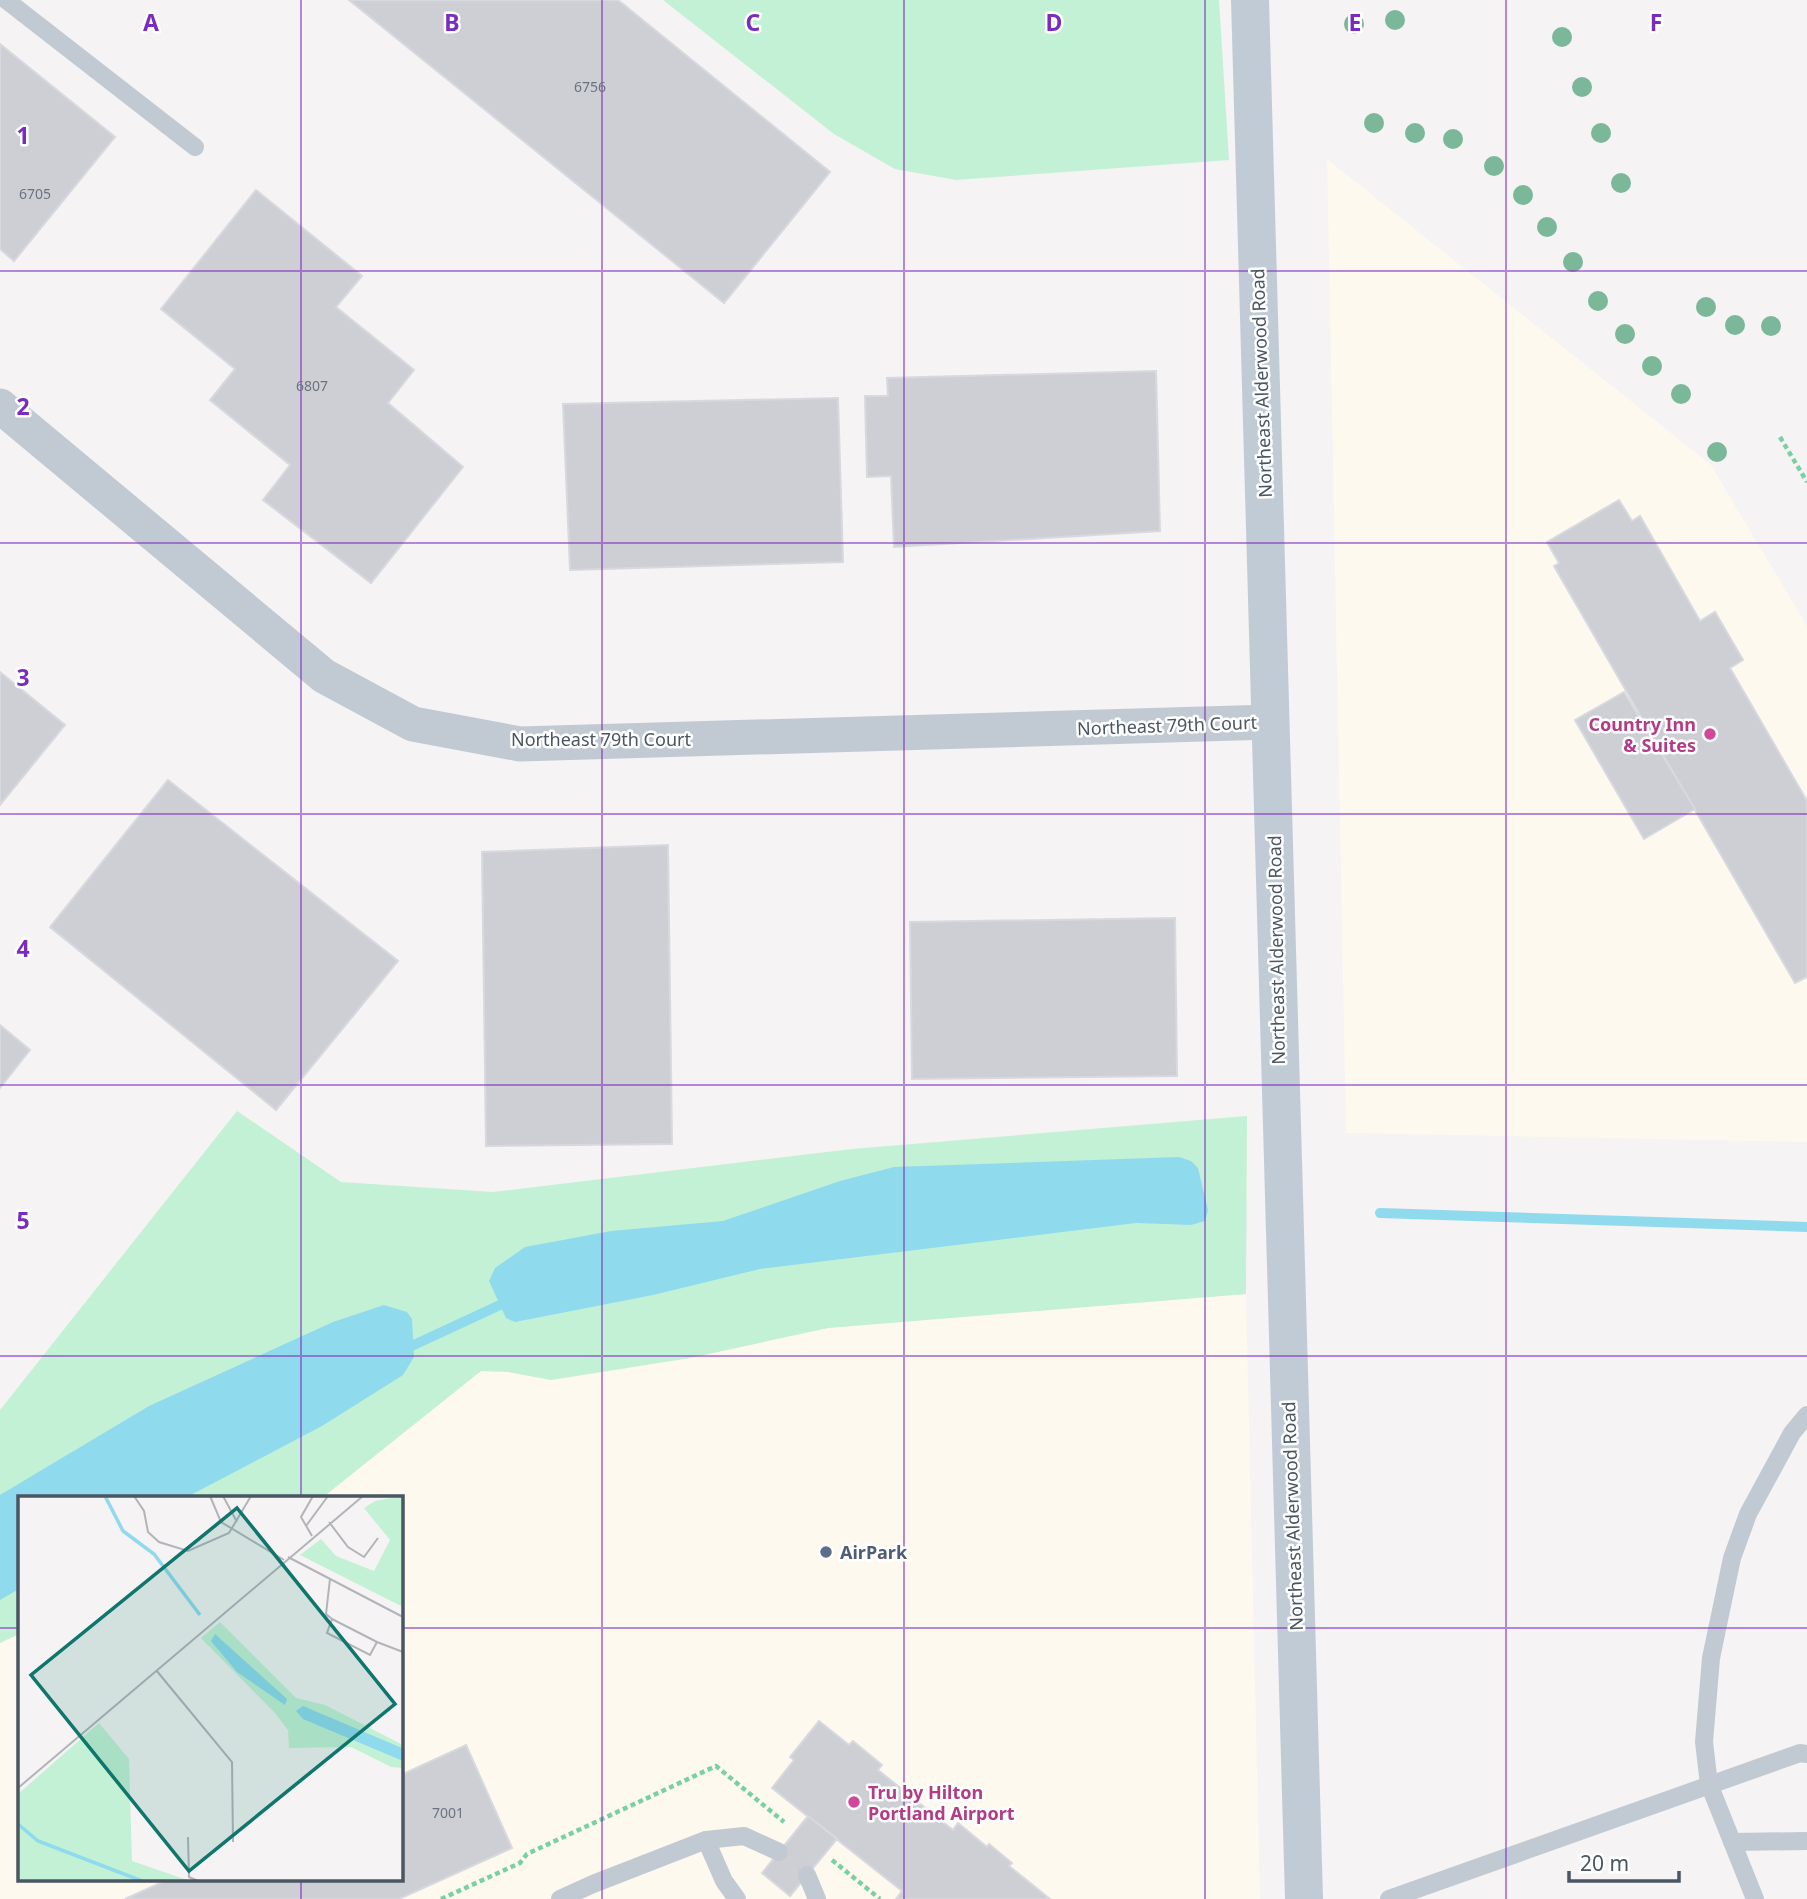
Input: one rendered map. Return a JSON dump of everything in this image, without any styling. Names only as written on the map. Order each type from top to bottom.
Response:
[{"type":"main road","name":"Northeast Alderwood Road","points":[[1250,0],[1304,1899]]},
{"type":"street","name":"Northeast 79th Court","points":[[0,406],[324,676],[413,724],[520,744],[1271,722]]},
{"type":"lane","points":[[6,0],[195,147]]},
{"type":"lane","points":[[1755,1899],[1709,1784],[1704,1742],[1711,1658],[1732,1558],[1748,1514],[1791,1433],[1807,1415]]},
{"type":"lane","points":[[1389,1899],[1709,1784],[1800,1753],[1807,1754]]},
{"type":"lane","points":[[560,1899],[706,1840],[744,1836],[779,1852]]},
{"type":"lane","points":[[706,1840],[724,1881],[737,1899]]},
{"type":"lane","points":[[1732,1842],[1807,1841]]},
{"type":"lane","points":[[807,1875],[817,1899]]},
{"type":"path","points":[[1780,437],[1807,482]]},
{"type":"shaded area","points":[[1327,159],[1711,465],[1807,626],[1807,1142],[1346,1133]]},
{"type":"shaded area","name":"AirPark","points":[[1246,1294],[1260,1899],[0,1899],[0,1643],[18,1634],[18,1882],[402,1882],[402,1496],[325,1496],[481,1371],[508,1372],[551,1380],[690,1358],[828,1328]]},
{"type":"green space","points":[[663,0],[1219,0],[1229,160],[956,180],[895,169],[834,134]]},
{"type":"green space","points":[[237,1111],[341,1182],[493,1192],[852,1149],[1247,1116],[1246,1294],[828,1328],[690,1358],[551,1380],[508,1372],[481,1371],[325,1496],[18,1496],[18,1634],[0,1643],[0,1410]]},
{"type":"water","points":[[1179,1157],[1191,1161],[1198,1168],[1208,1210],[1205,1221],[1191,1225],[1136,1223],[760,1269],[653,1295],[515,1322],[506,1318],[489,1281],[495,1268],[525,1247],[611,1231],[723,1221],[840,1181],[894,1167]]},
{"type":"water","points":[[384,1305],[407,1312],[412,1319],[414,1357],[403,1375],[322,1426],[189,1496],[18,1496],[18,1590],[0,1600],[0,1495],[149,1406],[333,1322]]},
{"type":"building","points":[[349,0],[618,0],[830,172],[724,303]]},
{"type":"building","points":[[0,44],[115,137],[14,261],[0,249]]},
{"type":"building","points":[[256,190],[362,276],[336,307],[414,370],[388,403],[463,467],[371,583],[263,500],[290,465],[210,400],[235,369],[161,309]]},
{"type":"building","points":[[1156,371],[1160,531],[894,547],[891,476],[867,477],[865,396],[888,396],[887,378]]},
{"type":"building","points":[[838,398],[843,562],[570,570],[563,404]]},
{"type":"building","name":"Country Inn & Suites","points":[[1619,500],[1632,521],[1640,516],[1700,621],[1715,612],[1743,660],[1730,668],[1807,801],[1807,977],[1795,983],[1554,566],[1559,563],[1547,542]]},
{"type":"building","points":[[0,672],[65,725],[0,805]]},
{"type":"building","points":[[1624,692],[1695,809],[1644,839],[1575,720]]},
{"type":"building","points":[[168,780],[398,961],[276,1110],[50,927]]},
{"type":"building","points":[[668,845],[672,1144],[486,1146],[482,852]]},
{"type":"building","points":[[1175,918],[1177,1076],[912,1079],[910,922]]},
{"type":"building","points":[[0,1025],[30,1050],[0,1088]]},
{"type":"building","name":"Tru by Hilton Portland Airport","points":[[819,1721],[849,1745],[853,1741],[882,1765],[878,1770],[953,1830],[958,1823],[987,1847],[989,1844],[1012,1863],[1009,1866],[1050,1899],[896,1899],[902,1891],[772,1788],[794,1760],[790,1757]]},
{"type":"building","points":[[466,1745],[512,1848],[399,1899],[125,1899],[163,1882],[402,1882],[402,1775]]},
{"type":"building","points":[[808,1816],[837,1839],[790,1896],[762,1873]]},
{"type":"waterway","points":[[1380,1213],[1807,1227]]},
{"type":"waterway","points":[[403,1350],[500,1305],[513,1302]]},
{"type":"place","name":"Country Inn & Suites","points":[[1710,734]]},
{"type":"place","name":"AirPark","points":[[826,1552]]},
{"type":"place","name":"Tru by Hilton Portland Airport","points":[[854,1802]]}]
